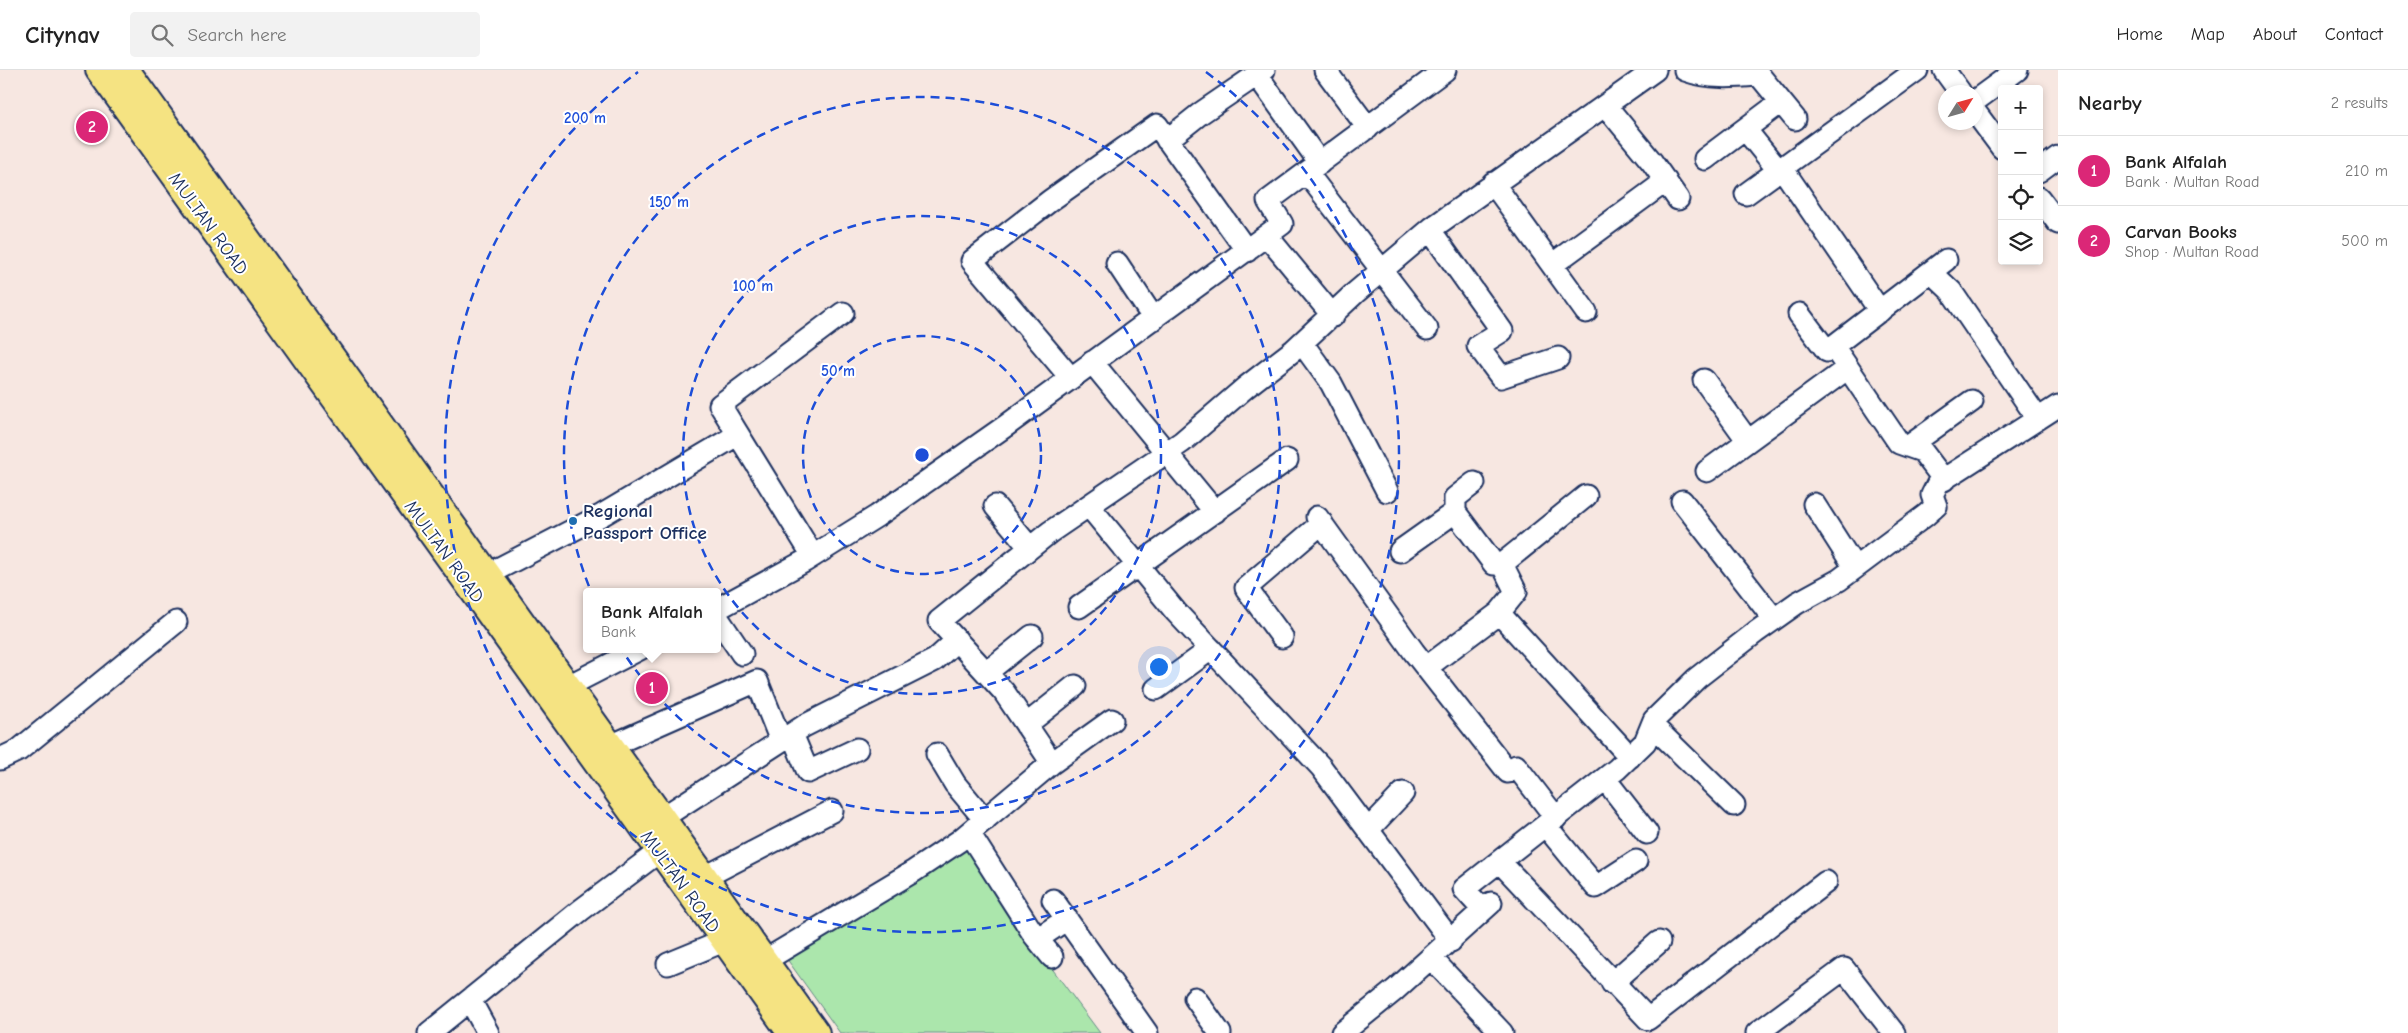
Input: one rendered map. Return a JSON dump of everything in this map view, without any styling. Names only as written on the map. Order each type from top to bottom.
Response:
[{"type":"main road","name":"MULTAN ROAD","points":[[99,70],[791,1033]]},
{"type":"main road","name":"MULTAN ROAD","points":[[126,70],[816,1033]]},
{"type":"street","points":[[1326,70],[1368,128]]},
{"type":"street","points":[[721,607],[813,556],[885,510],[1247,251],[1282,224],[1268,201],[1445,70]]},
{"type":"street","points":[[1052,763],[1004,692],[939,621],[1030,548],[1167,452],[1302,343],[1381,270],[1430,230],[1493,183],[1655,70]]},
{"type":"street","points":[[1685,70],[1704,76],[1734,77],[1764,74],[1781,102],[1795,119]]},
{"type":"street","points":[[1746,194],[1917,70]]},
{"type":"street","points":[[1944,70],[1955,85]]},
{"type":"street","points":[[1983,95],[2017,70]]},
{"type":"street","points":[[1167,140],[1256,73],[1314,168],[1381,270],[1427,329]]},
{"type":"street","points":[[1705,159],[1781,102]]},
{"type":"street","points":[[1606,106],[1666,181],[1678,199]]},
{"type":"street","points":[[1983,122],[1998,143]]},
{"type":"street","points":[[1070,377],[972,261],[1052,200],[1157,126],[1247,251]]},
{"type":"street","points":[[1745,129],[1780,169],[1880,311]]},
{"type":"street","points":[[2043,168],[2058,157]]},
{"type":"street","points":[[1553,264],[1666,181]]},
{"type":"street","points":[[1493,183],[1586,312]]},
{"type":"street","points":[[1430,230],[1502,331],[1478,346],[1501,377],[1558,358]]},
{"type":"street","points":[[1267,236],[1333,316]]},
{"type":"street","points":[[1117,263],[1154,319]]},
{"type":"street","points":[[1799,314],[1827,351],[1939,266],[1951,291],[2038,419]]},
{"type":"street","points":[[813,556],[720,405],[843,313]]},
{"type":"street","points":[[1302,343],[1331,382],[1387,491]]},
{"type":"street","points":[[1833,346],[1899,443],[1922,451],[1944,480]]},
{"type":"street","points":[[1092,362],[1215,512]]},
{"type":"street","points":[[1707,471],[1848,368]]},
{"type":"street","points":[[1704,380],[1748,441]]},
{"type":"street","points":[[1909,446],[1972,401]]},
{"type":"street","points":[[1342,1033],[1451,941],[1487,907],[1464,889],[1551,822],[1630,757],[1645,742],[1654,720],[1697,678],[1774,619],[1855,568],[1936,506],[1932,494],[1938,483],[2058,406]]},
{"type":"street","points":[[488,574],[602,514],[737,435]]},
{"type":"street","points":[[1079,607],[1286,460]]},
{"type":"street","points":[[1474,483],[1455,498],[1455,512],[1494,564],[1502,564],[1586,496]]},
{"type":"street","points":[[1682,501],[1774,619]]},
{"type":"street","points":[[1814,504],[1855,568]]},
{"type":"street","points":[[995,506],[1030,548]]},
{"type":"street","points":[[1089,506],[1176,612],[1321,767],[1451,941]]},
{"type":"street","points":[[1400,551],[1455,512]]},
{"type":"street","points":[[1282,637],[1246,588],[1319,520],[1427,667],[1508,772],[1516,766],[1551,822],[1596,887],[1636,861]]},
{"type":"street","points":[[1427,667],[1499,612],[1516,592],[1515,585],[1502,564]]},
{"type":"street","points":[[1499,612],[1630,757]]},
{"type":"street","points":[[0,759],[19,750],[176,622]]},
{"type":"street","points":[[721,623],[742,654]]},
{"type":"street","points":[[987,672],[1032,636]]},
{"type":"street","points":[[662,818],[786,738],[935,660],[956,640]]},
{"type":"street","points":[[1156,689],[1211,649]]},
{"type":"street","points":[[568,686],[632,653]]},
{"type":"street","points":[[610,746],[757,681],[786,738],[808,772],[858,749]]},
{"type":"street","points":[[1026,725],[1075,686]]},
{"type":"street","points":[[764,961],[914,871],[977,826],[1052,763],[1112,720]]},
{"type":"street","points":[[1652,725],[1734,805]]},
{"type":"street","points":[[937,754],[956,784],[1037,939],[1052,957]]},
{"type":"street","points":[[1605,779],[1647,833]]},
{"type":"street","points":[[1368,830],[1403,793]]},
{"type":"street","points":[[704,877],[832,811]]},
{"type":"street","points":[[429,1033],[581,910],[660,851]]},
{"type":"street","points":[[1500,862],[1612,983],[1648,1019],[1826,882]]},
{"type":"street","points":[[1053,900],[1147,1033]]},
{"type":"street","points":[[1037,939],[1067,919]]},
{"type":"street","points":[[668,964],[724,941]]},
{"type":"street","points":[[1612,983],[1659,942]]},
{"type":"street","points":[[1431,958],[1491,1029]]},
{"type":"street","points":[[1757,1033],[1844,968],[1894,1033]]},
{"type":"street","points":[[1195,998],[1220,1033]]},
{"type":"street","points":[[470,1000],[488,1033]]},
{"type":"green space","points":[[966,842],[1033,943],[1100,1033],[840,1033],[784,955]]},
{"type":"place","name":"Carvan Books","points":[[92,127]]},
{"type":"place","name":"Regional Passport Office","points":[[573,521]]},
{"type":"place","name":"Bank Alfalah","points":[[652,688]]}]
